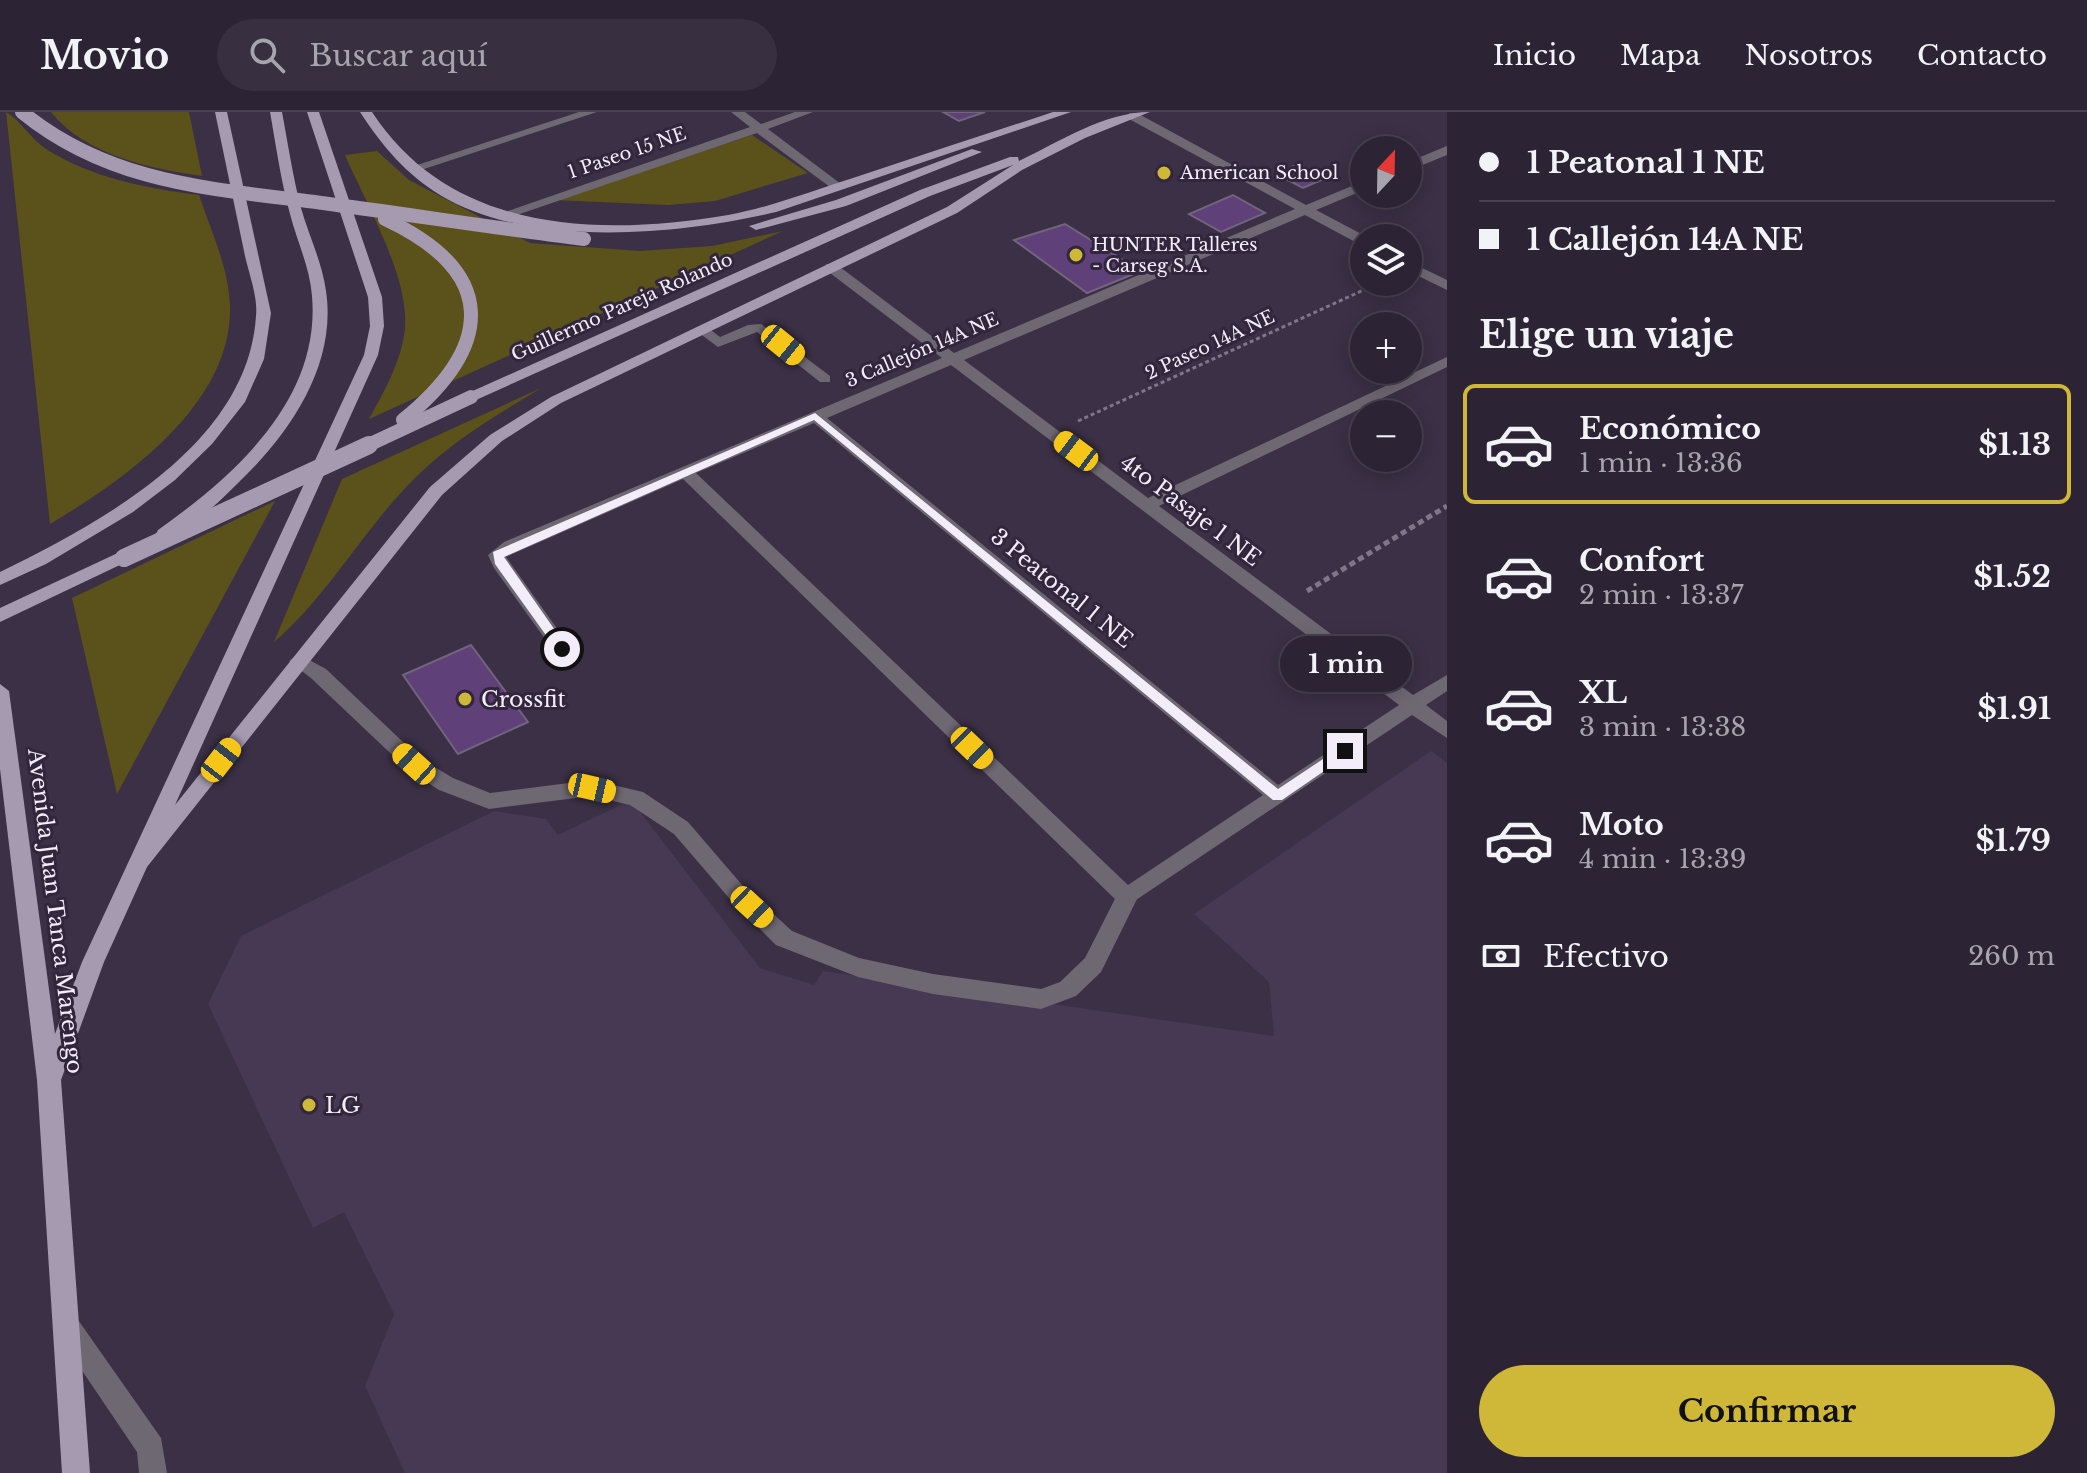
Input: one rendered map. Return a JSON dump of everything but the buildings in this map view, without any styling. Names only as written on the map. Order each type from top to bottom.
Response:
[{"type":"main road","points":[[22,112],[57,141],[108,164],[171,181],[584,239],[687,237],[795,217],[963,158],[1048,118]]},
{"type":"main road","points":[[0,579],[54,553],[126,510],[187,460],[235,404],[258,356],[264,333],[262,289],[242,221],[221,112]]},
{"type":"main road","points":[[0,616],[124,558],[191,516],[269,439],[304,384],[320,333],[321,304],[318,284],[296,213],[276,112]]},
{"type":"main road","points":[[49,1080],[93,962],[143,860],[371,355],[377,326],[375,297],[313,112]]},
{"type":"main road","points":[[371,113],[411,169],[456,197],[506,214],[563,225],[651,229],[735,219],[1065,112]]},
{"type":"main road","name":"Guillermo Pareja Rolando","points":[[124,558],[370,442],[925,193],[1139,114]]},
{"type":"main road","points":[[143,860],[436,491],[496,438],[556,400],[952,210],[1018,167],[1080,136]]},
{"type":"main road","points":[[316,202],[371,214],[420,235],[458,268],[472,301],[463,349],[447,376],[408,416],[370,442]]},
{"type":"main road","name":"Avenida Juan Tanca Marengo","points":[[0,691],[49,1080],[76,1473]]},
{"type":"street","points":[[411,169],[591,112]]},
{"type":"street","points":[[737,112],[839,187]]},
{"type":"street","name":"1 Paseo 15 NE","points":[[506,214],[807,112]]},
{"type":"street","points":[[1139,114],[1350,233]]},
{"type":"street","points":[[1422,161],[1447,150]]},
{"type":"street","name":"3 Callejón 14A NE","points":[[562,649],[500,564],[497,555],[684,471],[1350,191]]},
{"type":"street","name":"4to Pasaje 1 NE","points":[[831,267],[1447,731]]},
{"type":"street","points":[[1422,273],[1447,286]]},
{"type":"street","points":[[702,330],[718,343],[753,328],[761,328],[825,379]]},
{"type":"street","points":[[1147,505],[1447,361]]},
{"type":"street","name":"3 Peatonal 1 NE","points":[[815,416],[1278,796]]},
{"type":"street","points":[[684,471],[1127,897]]},
{"type":"street","points":[[298,661],[319,674],[414,764],[446,784],[489,801],[592,788],[636,798],[681,828],[736,892],[784,938],[858,967],[933,984],[1041,999],[1068,989],[1093,965],[1127,897],[1447,682]]},
{"type":"street","points":[[67,1326],[151,1448],[153,1473]]},
{"type":"path","name":"2 Paseo 14A NE","points":[[1052,433],[1350,296]]},
{"type":"path","points":[[1282,606],[1447,506]]},
{"type":"shaded area","points":[[6,112],[46,149],[82,167],[139,185],[199,195],[219,250],[229,292],[226,343],[213,376],[193,407],[140,462],[50,524]]},
{"type":"shaded area","points":[[51,112],[189,112],[202,176],[120,158],[82,139]]},
{"type":"shaded area","points":[[752,135],[808,173],[715,201],[668,205],[553,200]]},
{"type":"shaded area","points":[[377,151],[409,180],[530,243],[640,251],[712,246],[783,231],[369,419],[396,364],[405,328],[400,286],[393,263],[345,155]]},
{"type":"shaded area","points":[[541,388],[461,439],[417,476],[380,517],[313,603],[274,642],[342,479]]},
{"type":"shaded area","points":[[275,501],[117,794],[72,598]]},
{"type":"shaded area","points":[[1431,751],[1447,763],[1447,1473],[405,1473],[365,1386],[394,1314],[344,1212],[313,1228],[208,1004],[241,936],[494,811],[546,819],[558,835],[631,800],[760,968],[814,985],[823,971],[1274,1036],[1269,982],[1194,914]]},
{"type":"place","name":"American School","points":[[1164,173]]},
{"type":"place","name":"HUNTER Talleres - Carseg S.A.","points":[[1076,255]]},
{"type":"place","name":"Crossfit","points":[[465,699]]},
{"type":"place","name":"LG","points":[[309,1105]]},
{"type":"route","points":[[562,649],[500,564],[497,555],[510,546],[815,416],[1278,796],[1345,751]]}]
